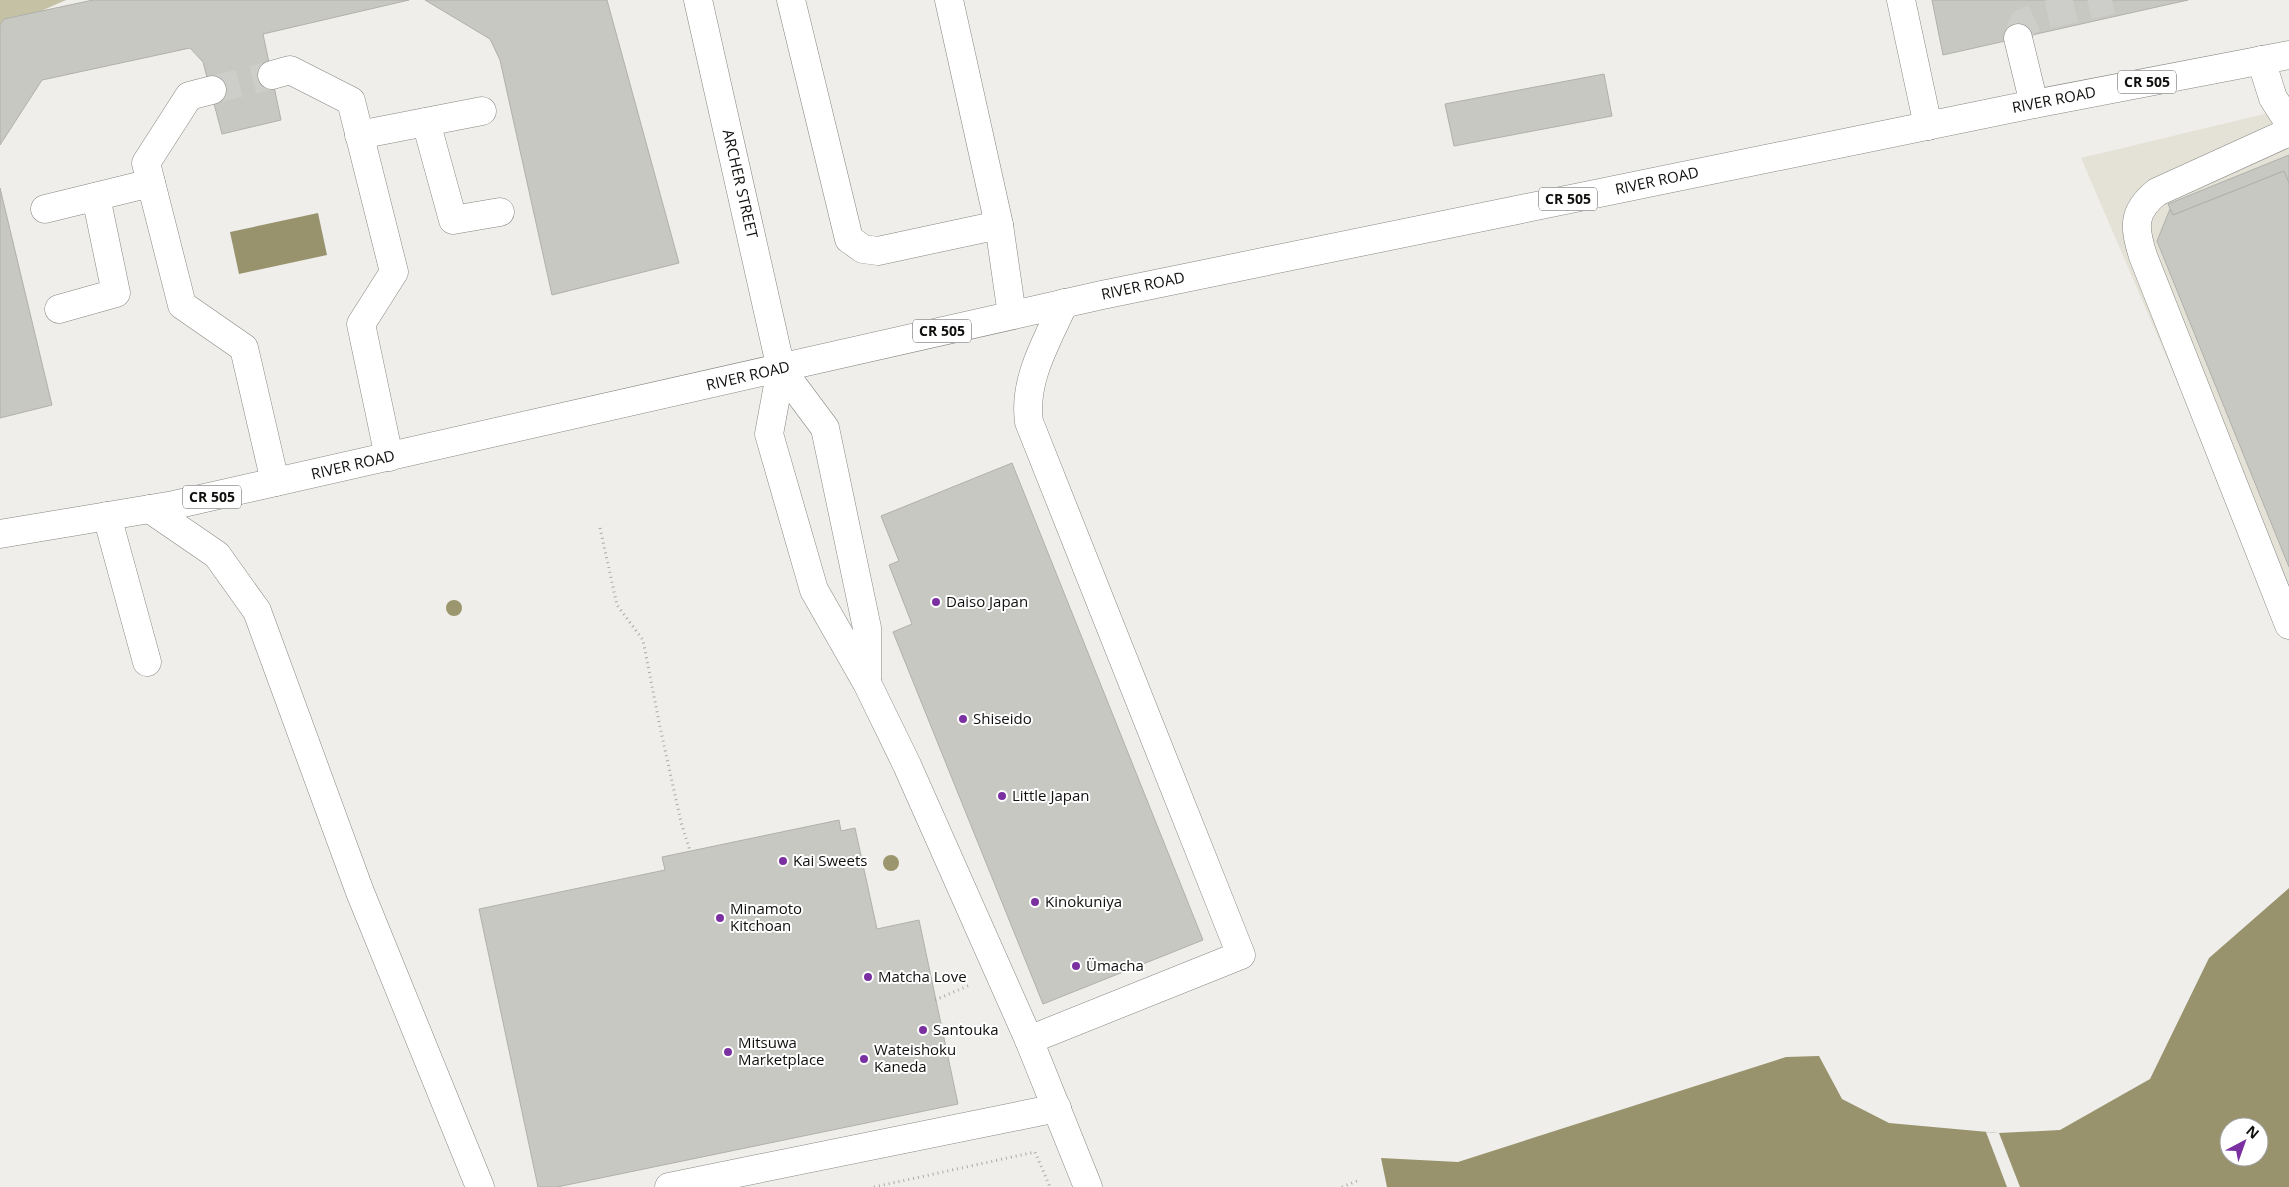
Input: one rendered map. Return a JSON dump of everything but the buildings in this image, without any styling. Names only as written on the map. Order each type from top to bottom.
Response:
[{"type":"main road","name":"ARCHER STREET","points":[[698,0],[782,368]]},
{"type":"main road","points":[[791,0],[849,239],[863,249],[878,251],[999,225]]},
{"type":"main road","points":[[949,0],[999,225],[1012,315]]},
{"type":"main road","points":[[1901,0],[1928,126]]},
{"type":"main road","points":[[2018,38],[2034,104]]},
{"type":"main road","name":"RIVER ROAD","points":[[0,534],[150,509],[275,482],[1064,303],[2034,104],[2289,55]]},
{"type":"main road","points":[[2262,60],[2273,98],[2289,123]]},
{"type":"main road","points":[[272,75],[290,70],[351,101],[394,272],[361,324],[389,457]]},
{"type":"main road","points":[[212,90],[189,96],[146,163],[182,305],[244,348],[275,482]]},
{"type":"main road","points":[[359,136],[482,111]]},
{"type":"main road","points":[[426,122],[452,220],[500,212]]},
{"type":"main road","points":[[2289,132],[2157,192],[2147,200],[2137,216],[2136,234],[2142,256],[2289,625]]},
{"type":"main road","points":[[45,208],[151,183]]},
{"type":"main road","points":[[59,309],[116,293],[96,197]]},
{"type":"main road","points":[[1029,1040],[1240,955],[1029,422],[1027,407],[1036,366],[1064,303]]},
{"type":"main road","points":[[782,368],[769,434],[785,497],[814,590],[867,683],[907,765],[1029,1040],[1088,1187]]},
{"type":"main road","points":[[782,368],[825,428],[867,628],[867,683]]},
{"type":"main road","points":[[150,509],[217,556],[257,611],[360,892],[480,1187]]},
{"type":"main road","points":[[107,516],[147,662]]},
{"type":"main road","points":[[669,1187],[1057,1108]]},
{"type":"path","points":[[600,528],[617,606],[644,640],[660,727],[681,822],[690,851]]},
{"type":"path","points":[[874,1187],[1035,1152],[1050,1187]]},
{"type":"path","points":[[1342,1187],[1357,1181]]},
{"type":"shaded area","points":[[0,0],[66,0],[0,29]]},
{"type":"shaded area","points":[[2289,108],[2289,642],[2081,158]]},
{"type":"shaded area","points":[[318,213],[327,255],[239,274],[230,232]]},
{"type":"shaded area","points":[[2289,888],[2289,1187],[1387,1187],[1381,1158],[1458,1162],[1786,1057],[1819,1056],[1842,1099],[1889,1123],[1999,1133],[2060,1130],[2150,1079],[2209,958]]},
{"type":"pier","points":[[1986,1132],[1999,1133],[2020,1187],[2007,1187]]},
{"type":"tunnel","points":[[2018,38],[2023,23],[2036,17],[2112,0]]},
{"type":"tunnel","points":[[212,90],[272,75]]},
{"type":"place","name":"Daiso Japan","points":[[936,602]]},
{"type":"place","name":"Shiseido","points":[[963,719]]},
{"type":"place","name":"Little Japan","points":[[1002,796]]},
{"type":"place","name":"Kai Sweets","points":[[783,861]]},
{"type":"place","name":"Kinokuniya","points":[[1035,902]]},
{"type":"place","name":"Minamoto Kitchoan","points":[[720,918]]},
{"type":"place","name":"Ümacha","points":[[1076,966]]},
{"type":"place","name":"Matcha Love","points":[[868,977]]},
{"type":"place","name":"Santouka","points":[[923,1030]]},
{"type":"place","name":"Mitsuwa Marketplace","points":[[728,1052]]},
{"type":"place","name":"Wateishoku Kaneda","points":[[864,1059]]}]
